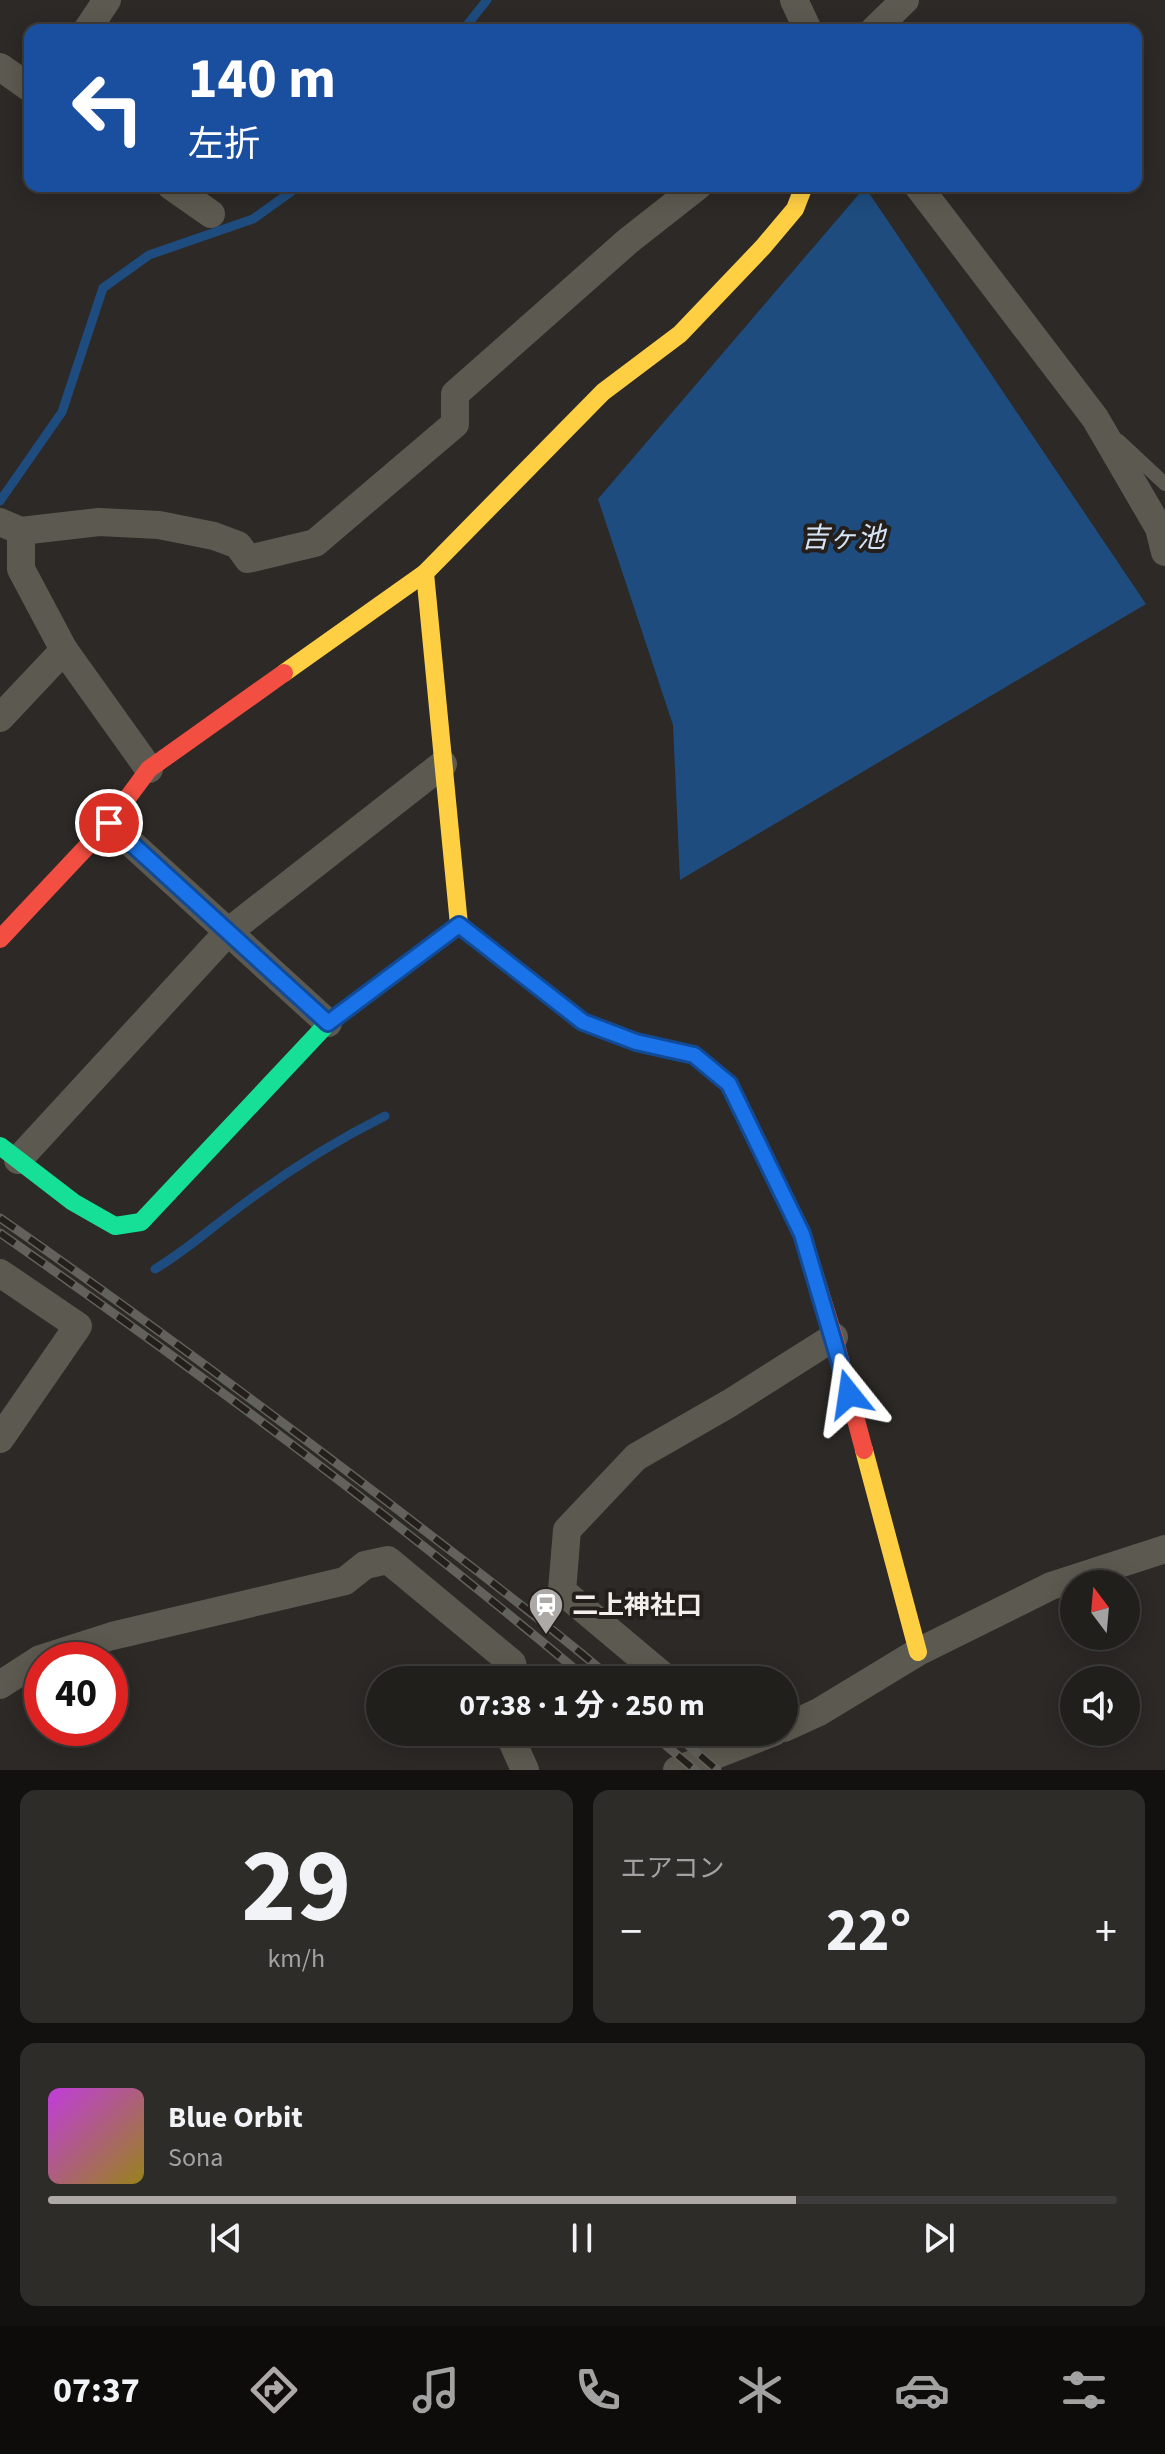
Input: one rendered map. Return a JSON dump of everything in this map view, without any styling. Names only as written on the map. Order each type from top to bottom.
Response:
[{"type":"street","points":[[91,24],[107,0]]},
{"type":"street","points":[[794,0],[805,24]]},
{"type":"street","points":[[880,24],[905,0]]},
{"type":"street","points":[[0,67],[24,84]]},
{"type":"street","points":[[180,192],[211,214]]},
{"type":"street","points":[[149,769],[64,650],[21,569],[10,527],[99,522],[159,525],[214,536],[238,545],[248,559],[315,543],[455,424],[455,394],[628,241],[690,192]]},
{"type":"street","points":[[0,939],[109,823],[149,769],[425,573],[603,392],[680,334],[795,209],[802,192]]},
{"type":"street","points":[[923,192],[1095,418],[1159,528],[1165,552]]},
{"type":"street","points":[[425,573],[459,925],[583,1022],[636,1042],[694,1055],[729,1084],[802,1234],[834,1337],[918,1652]]},
{"type":"street","points":[[0,718],[64,650]]},
{"type":"street","points":[[443,764],[228,932],[9,1153],[73,1202],[115,1226],[141,1222],[328,1023],[459,925]]},
{"type":"street","points":[[109,823],[328,1023]]},
{"type":"street","points":[[0,1273],[78,1326],[0,1439]]},
{"type":"street","points":[[651,1666],[562,1591],[567,1530],[636,1457],[730,1403],[834,1337]]},
{"type":"street","points":[[798,1722],[918,1652],[1051,1586],[1165,1549]]},
{"type":"street","points":[[0,1685],[40,1659],[55,1654],[112,1636],[345,1581],[365,1565],[388,1560],[513,1666]]},
{"type":"street","points":[[514,1746],[525,1770]]},
{"type":"street","points":[[677,1770],[722,1746]]},
{"type":"lane","points":[[1095,418],[1165,484]]},
{"type":"water","name":"吉ヶ池","points":[[861,192],[868,192],[1146,604],[680,880],[673,725],[598,499]]},
{"type":"waterway","points":[[468,24],[487,0]]},
{"type":"waterway","points":[[0,501],[62,412],[103,288],[149,255],[253,219],[291,192]]},
{"type":"waterway","points":[[155,1269],[285,1174],[385,1116]]},
{"type":"railway","points":[[0,1218],[300,1435],[596,1666]]},
{"type":"railway","points":[[0,1233],[299,1450],[571,1666]]},
{"type":"railway","points":[[667,1746],[695,1770]]},
{"type":"railway","points":[[689,1746],[717,1770]]},
{"type":"traffic: fast","points":[[0,1146],[73,1202],[115,1226],[141,1222],[328,1023],[459,925]]},
{"type":"traffic: slow","points":[[284,673],[425,573],[603,392],[680,334],[763,247],[795,209],[802,192]]},
{"type":"traffic: slow","points":[[425,573],[459,925],[543,991]]},
{"type":"traffic: slow","points":[[864,1450],[918,1652]]},
{"type":"traffic: jam","points":[[0,939],[109,823],[149,769],[284,673]]},
{"type":"traffic: jam","points":[[543,991],[583,1022],[636,1042],[694,1055],[729,1084],[802,1234],[864,1450]]},
{"type":"place","name":"二上神社口","points":[[546,1636]]},
{"type":"route","points":[[109,823],[328,1023],[459,925],[583,1022],[636,1042],[694,1055],[729,1084],[802,1234],[849,1394]]}]
